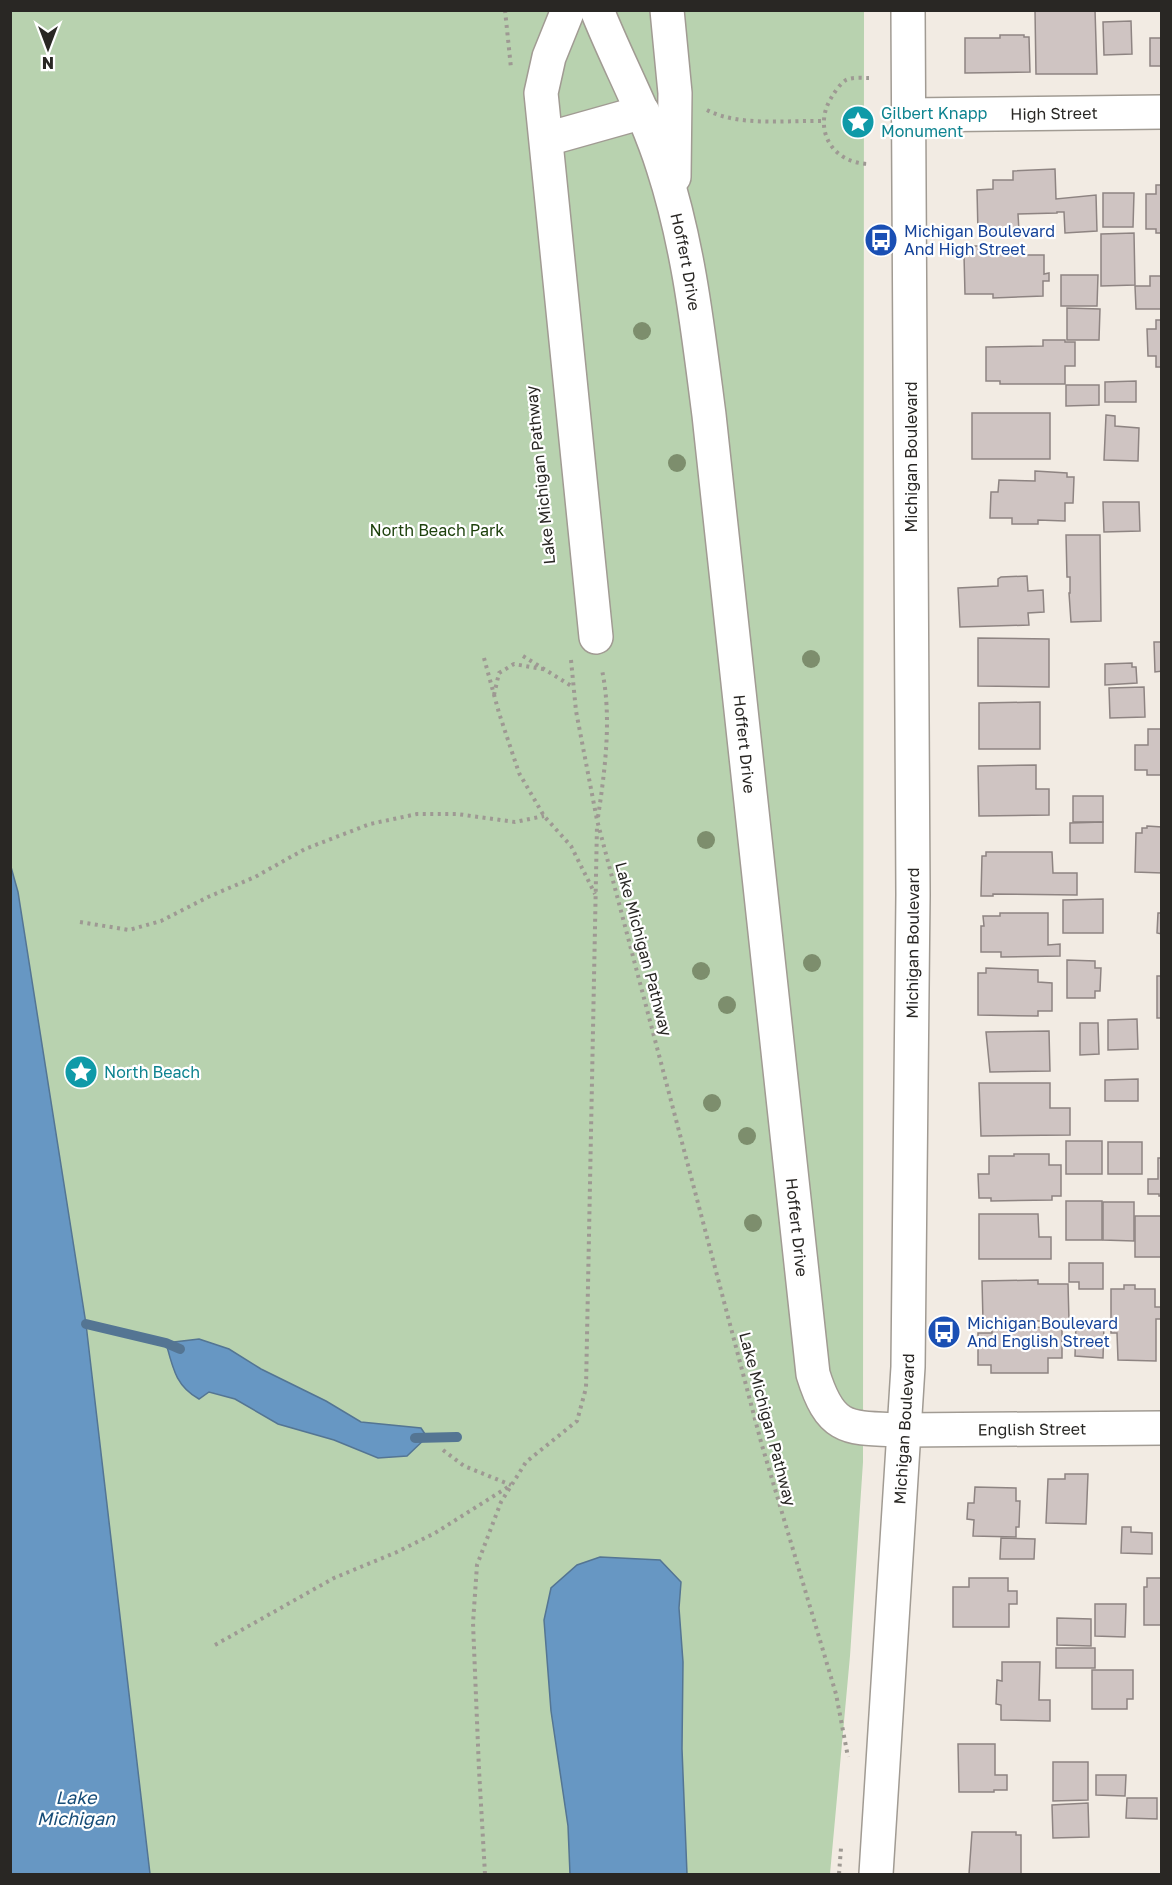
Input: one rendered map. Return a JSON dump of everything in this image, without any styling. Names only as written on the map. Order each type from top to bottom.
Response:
[{"type":"street","points":[[568,10],[555,41],[543,78],[541,93],[547,139],[583,644]]},
{"type":"street","name":"Hoffert Drive","points":[[597,10],[643,112],[663,165],[674,203],[696,309],[813,1374],[820,1397],[829,1412],[846,1425],[866,1429],[903,1430]]},
{"type":"street","points":[[667,10],[675,93],[674,203]]},
{"type":"street","name":"Michigan Boulevard","points":[[876,1875],[908,1367],[913,895],[908,10]]},
{"type":"street","points":[[547,139],[643,112]]},
{"type":"street","name":"High Street","points":[[908,115],[1161,112]]},
{"type":"street","name":"English Street","points":[[903,1430],[1161,1428]]},
{"type":"path","points":[[505,10],[512,75]]},
{"type":"path","points":[[869,78],[853,78],[839,87],[827,106],[825,121],[826,135],[836,152],[854,163],[870,164]]},
{"type":"path","points":[[675,93],[712,113],[732,118],[825,121]]},
{"type":"path","points":[[485,1875],[478,1770],[474,1612],[477,1565],[501,1502],[511,1485],[526,1462],[577,1421],[586,1389],[597,820],[604,780],[607,693],[583,644]]},
{"type":"path","name":"Lake Michigan Pathway","points":[[583,644],[574,687],[576,711],[597,820],[761,1442],[836,1694],[849,1760]]},
{"type":"path","points":[[523,656],[574,687]]},
{"type":"path","points":[[484,658],[519,773],[544,816],[571,846],[596,895]]},
{"type":"path","points":[[494,697],[499,673],[514,664],[548,670]]},
{"type":"path","points":[[80,922],[129,930],[161,921],[208,897],[255,877],[304,849],[370,824],[417,814],[457,814],[515,822],[544,816]]},
{"type":"path","points":[[442,1450],[464,1466],[511,1485]]},
{"type":"path","points":[[215,1645],[334,1578],[397,1552],[435,1533],[511,1485]]},
{"type":"path","points":[[839,1875],[842,1840]]},
{"type":"green space","name":"North Beach Park","points":[[10,11],[864,11],[863,1462],[850,1656],[830,1874],[150,1874],[86,1324],[18,892],[11,870]]},
{"type":"water","name":"Lake Michigan","points":[[11,867],[18,892],[86,1324],[150,1874],[11,1874]]},
{"type":"water","points":[[199,1339],[229,1349],[261,1369],[326,1401],[361,1422],[421,1428],[427,1437],[407,1456],[378,1458],[334,1440],[278,1424],[235,1399],[209,1392],[199,1399],[185,1388],[176,1376],[166,1343]]},
{"type":"water","points":[[600,1557],[660,1560],[681,1582],[679,1608],[683,1662],[682,1749],[687,1874],[570,1874],[568,1826],[551,1711],[544,1620],[551,1588],[577,1565]]},
{"type":"building","points":[[1035,10],[1095,10],[1097,74],[1036,74]]},
{"type":"building","points":[[1131,21],[1132,54],[1104,55],[1103,22]]},
{"type":"building","points":[[1161,30],[1162,66],[1150,66],[1150,38],[1161,38]]},
{"type":"building","points":[[1000,35],[1029,37],[1030,72],[965,73],[965,38],[1000,38]]},
{"type":"building","points":[[1055,169],[1056,199],[1096,195],[1097,231],[1065,233],[1064,212],[1057,212],[1018,214],[1019,231],[978,233],[977,190],[993,189],[993,180],[1013,180],[1013,171]]},
{"type":"building","points":[[1156,185],[1162,185],[1162,233],[1156,233],[1156,229],[1146,229],[1146,194],[1156,194]]},
{"type":"building","points":[[1103,193],[1134,193],[1133,227],[1103,227]]},
{"type":"building","points":[[1134,233],[1135,285],[1101,286],[1101,234]]},
{"type":"building","points":[[974,246],[984,246],[984,251],[1022,251],[1022,255],[1044,255],[1044,274],[1049,273],[1049,281],[1043,281],[1043,296],[993,298],[993,294],[965,294],[964,255]]},
{"type":"building","points":[[1061,275],[1098,275],[1097,306],[1061,306]]},
{"type":"building","points":[[1150,276],[1162,276],[1162,309],[1136,309],[1135,286],[1150,286]]},
{"type":"building","points":[[1067,308],[1100,309],[1099,340],[1067,340]]},
{"type":"building","points":[[1156,320],[1162,320],[1162,367],[1156,367],[1156,356],[1148,356],[1147,329],[1156,329]]},
{"type":"building","points":[[1043,340],[1075,342],[1075,366],[1065,366],[1065,384],[1000,384],[1000,381],[986,381],[986,347],[1043,346]]},
{"type":"building","points":[[1136,381],[1136,402],[1105,402],[1105,382]]},
{"type":"building","points":[[1066,385],[1099,385],[1099,405],[1066,406]]},
{"type":"building","points":[[972,413],[1050,413],[1050,459],[972,459]]},
{"type":"building","points":[[1106,415],[1115,416],[1115,426],[1139,428],[1138,461],[1104,460]]},
{"type":"building","points":[[1035,471],[1067,473],[1067,477],[1074,477],[1073,503],[1065,503],[1065,521],[1038,520],[1038,524],[1012,524],[1012,518],[990,518],[991,492],[998,492],[999,480],[1035,481]]},
{"type":"building","points":[[1103,502],[1139,502],[1140,531],[1104,532]]},
{"type":"building","points":[[1066,535],[1100,535],[1101,621],[1071,622]]},
{"type":"building","points":[[1027,576],[1028,591],[1043,590],[1044,612],[1028,613],[1029,625],[960,627],[958,588],[998,586],[998,579],[1001,577]]},
{"type":"building","points":[[978,638],[1049,639],[1049,687],[978,686]]},
{"type":"building","points":[[1154,642],[1162,642],[1162,671],[1155,672]]},
{"type":"building","points":[[1132,663],[1132,667],[1136,667],[1137,683],[1105,685],[1105,664]]},
{"type":"building","points":[[1144,687],[1145,717],[1110,718],[1109,688]]},
{"type":"building","points":[[1040,702],[1040,749],[979,749],[979,703]]},
{"type":"building","points":[[1148,729],[1162,729],[1162,775],[1147,775],[1147,770],[1135,770],[1135,745],[1148,745]]},
{"type":"building","points":[[1036,765],[1036,789],[1049,789],[1049,815],[979,816],[978,766]]},
{"type":"building","points":[[1073,796],[1103,796],[1103,822],[1073,822]]},
{"type":"building","points":[[1103,822],[1103,843],[1070,843],[1070,823]]},
{"type":"building","points":[[1147,826],[1162,827],[1162,873],[1135,872],[1136,833],[1142,833],[1142,828],[1147,828]]},
{"type":"building","points":[[986,852],[1052,852],[1053,873],[1077,873],[1077,895],[993,894],[993,896],[981,896],[982,856],[986,856]]},
{"type":"building","points":[[1103,899],[1103,933],[1063,933],[1063,900]]},
{"type":"building","points":[[1000,913],[1048,913],[1048,945],[1060,944],[1060,956],[1001,957],[1001,952],[981,952],[983,916],[1000,916]]},
{"type":"building","points":[[1158,913],[1162,913],[1162,934],[1157,933]]},
{"type":"building","points":[[1067,960],[1095,961],[1095,968],[1101,968],[1100,991],[1095,991],[1095,998],[1067,998]]},
{"type":"building","points":[[986,968],[1038,970],[1038,982],[1052,983],[1052,1011],[1038,1011],[1038,1016],[978,1015],[978,973],[986,973]]},
{"type":"building","points":[[1157,976],[1162,976],[1162,1018],[1157,1018]]},
{"type":"building","points":[[1137,1019],[1138,1049],[1108,1050],[1108,1020]]},
{"type":"building","points":[[1080,1023],[1098,1023],[1099,1054],[1080,1055]]},
{"type":"building","points":[[1049,1031],[1050,1071],[990,1072],[986,1032]]},
{"type":"building","points":[[1138,1079],[1138,1101],[1105,1101],[1105,1080]]},
{"type":"building","points":[[979,1083],[1050,1083],[1050,1108],[1070,1108],[1070,1135],[981,1136]]},
{"type":"building","points":[[1066,1141],[1102,1141],[1102,1174],[1066,1174]]},
{"type":"building","points":[[1108,1142],[1142,1142],[1142,1174],[1108,1174]]},
{"type":"building","points":[[1014,1154],[1049,1154],[1049,1165],[1061,1165],[1061,1196],[1052,1196],[1052,1200],[991,1201],[991,1198],[979,1198],[978,1174],[989,1174],[989,1156],[1014,1156]]},
{"type":"building","points":[[1158,1158],[1162,1158],[1162,1196],[1148,1194],[1148,1179],[1158,1179]]},
{"type":"building","points":[[1066,1201],[1102,1201],[1102,1240],[1066,1240]]},
{"type":"building","points":[[1103,1202],[1134,1202],[1134,1241],[1103,1240]]},
{"type":"building","points":[[979,1214],[1038,1214],[1039,1237],[1051,1237],[1051,1259],[979,1259]]},
{"type":"building","points":[[1135,1216],[1162,1216],[1162,1257],[1135,1257]]},
{"type":"building","points":[[1069,1263],[1103,1263],[1103,1289],[1079,1289],[1079,1282],[1069,1282]]},
{"type":"building","points":[[1038,1280],[1038,1284],[1068,1284],[1069,1321],[983,1321],[982,1281]]},
{"type":"building","points":[[1124,1285],[1135,1285],[1135,1289],[1155,1289],[1155,1307],[1161,1307],[1161,1319],[1156,1319],[1156,1361],[1118,1360],[1117,1333],[1111,1333],[1111,1289],[1124,1289]]},
{"type":"building","points":[[1076,1322],[1104,1323],[1103,1358],[1075,1356]]},
{"type":"building","points":[[992,1326],[1062,1328],[1062,1358],[1048,1358],[1048,1373],[991,1373],[991,1365],[978,1365],[978,1333],[992,1333]]},
{"type":"building","points":[[1065,1474],[1088,1474],[1086,1524],[1046,1523],[1048,1479],[1065,1479]]},
{"type":"building","points":[[975,1487],[1016,1488],[1016,1501],[1020,1501],[1019,1527],[1016,1527],[1016,1537],[973,1536],[974,1520],[967,1519],[968,1503],[974,1503]]},
{"type":"building","points":[[1122,1527],[1131,1527],[1131,1532],[1152,1533],[1152,1554],[1121,1553]]},
{"type":"building","points":[[1001,1538],[1035,1539],[1034,1559],[1000,1559]]},
{"type":"building","points":[[969,1578],[1008,1578],[1008,1591],[1017,1591],[1017,1604],[1009,1604],[1009,1627],[953,1627],[953,1587],[969,1587]]},
{"type":"building","points":[[1147,1578],[1162,1578],[1162,1625],[1144,1625],[1144,1587],[1147,1587]]},
{"type":"building","points":[[1095,1604],[1126,1604],[1125,1637],[1095,1636]]},
{"type":"building","points":[[1057,1618],[1091,1619],[1091,1646],[1057,1645]]},
{"type":"building","points":[[1056,1648],[1095,1648],[1095,1668],[1056,1668]]},
{"type":"building","points":[[1002,1662],[1040,1662],[1039,1700],[1050,1700],[1050,1721],[1001,1720],[1001,1705],[996,1704],[997,1680],[1002,1681]]},
{"type":"building","points":[[1092,1670],[1133,1670],[1133,1699],[1127,1699],[1127,1709],[1092,1709]]},
{"type":"building","points":[[958,1744],[995,1744],[995,1775],[1007,1775],[1007,1790],[959,1792]]},
{"type":"building","points":[[1053,1762],[1088,1762],[1088,1800],[1053,1801]]},
{"type":"building","points":[[1096,1775],[1126,1775],[1125,1796],[1096,1795]]},
{"type":"building","points":[[1127,1798],[1157,1798],[1157,1819],[1126,1818]]},
{"type":"building","points":[[1088,1803],[1089,1837],[1053,1838],[1052,1805]]},
{"type":"building","points":[[972,1832],[1016,1832],[1016,1835],[1021,1835],[1021,1874],[969,1874]]},
{"type":"waterway","points":[[86,1324],[166,1343],[180,1349]]},
{"type":"waterway","points":[[415,1438],[457,1437]]},
{"type":"place","name":"Gilbert Knapp Monument","points":[[858,122]]},
{"type":"place","name":"Michigan Boulevard And High Street","points":[[881,240]]},
{"type":"place","name":"North Beach","points":[[81,1072]]},
{"type":"place","name":"Michigan Boulevard And English Street","points":[[944,1332]]}]
